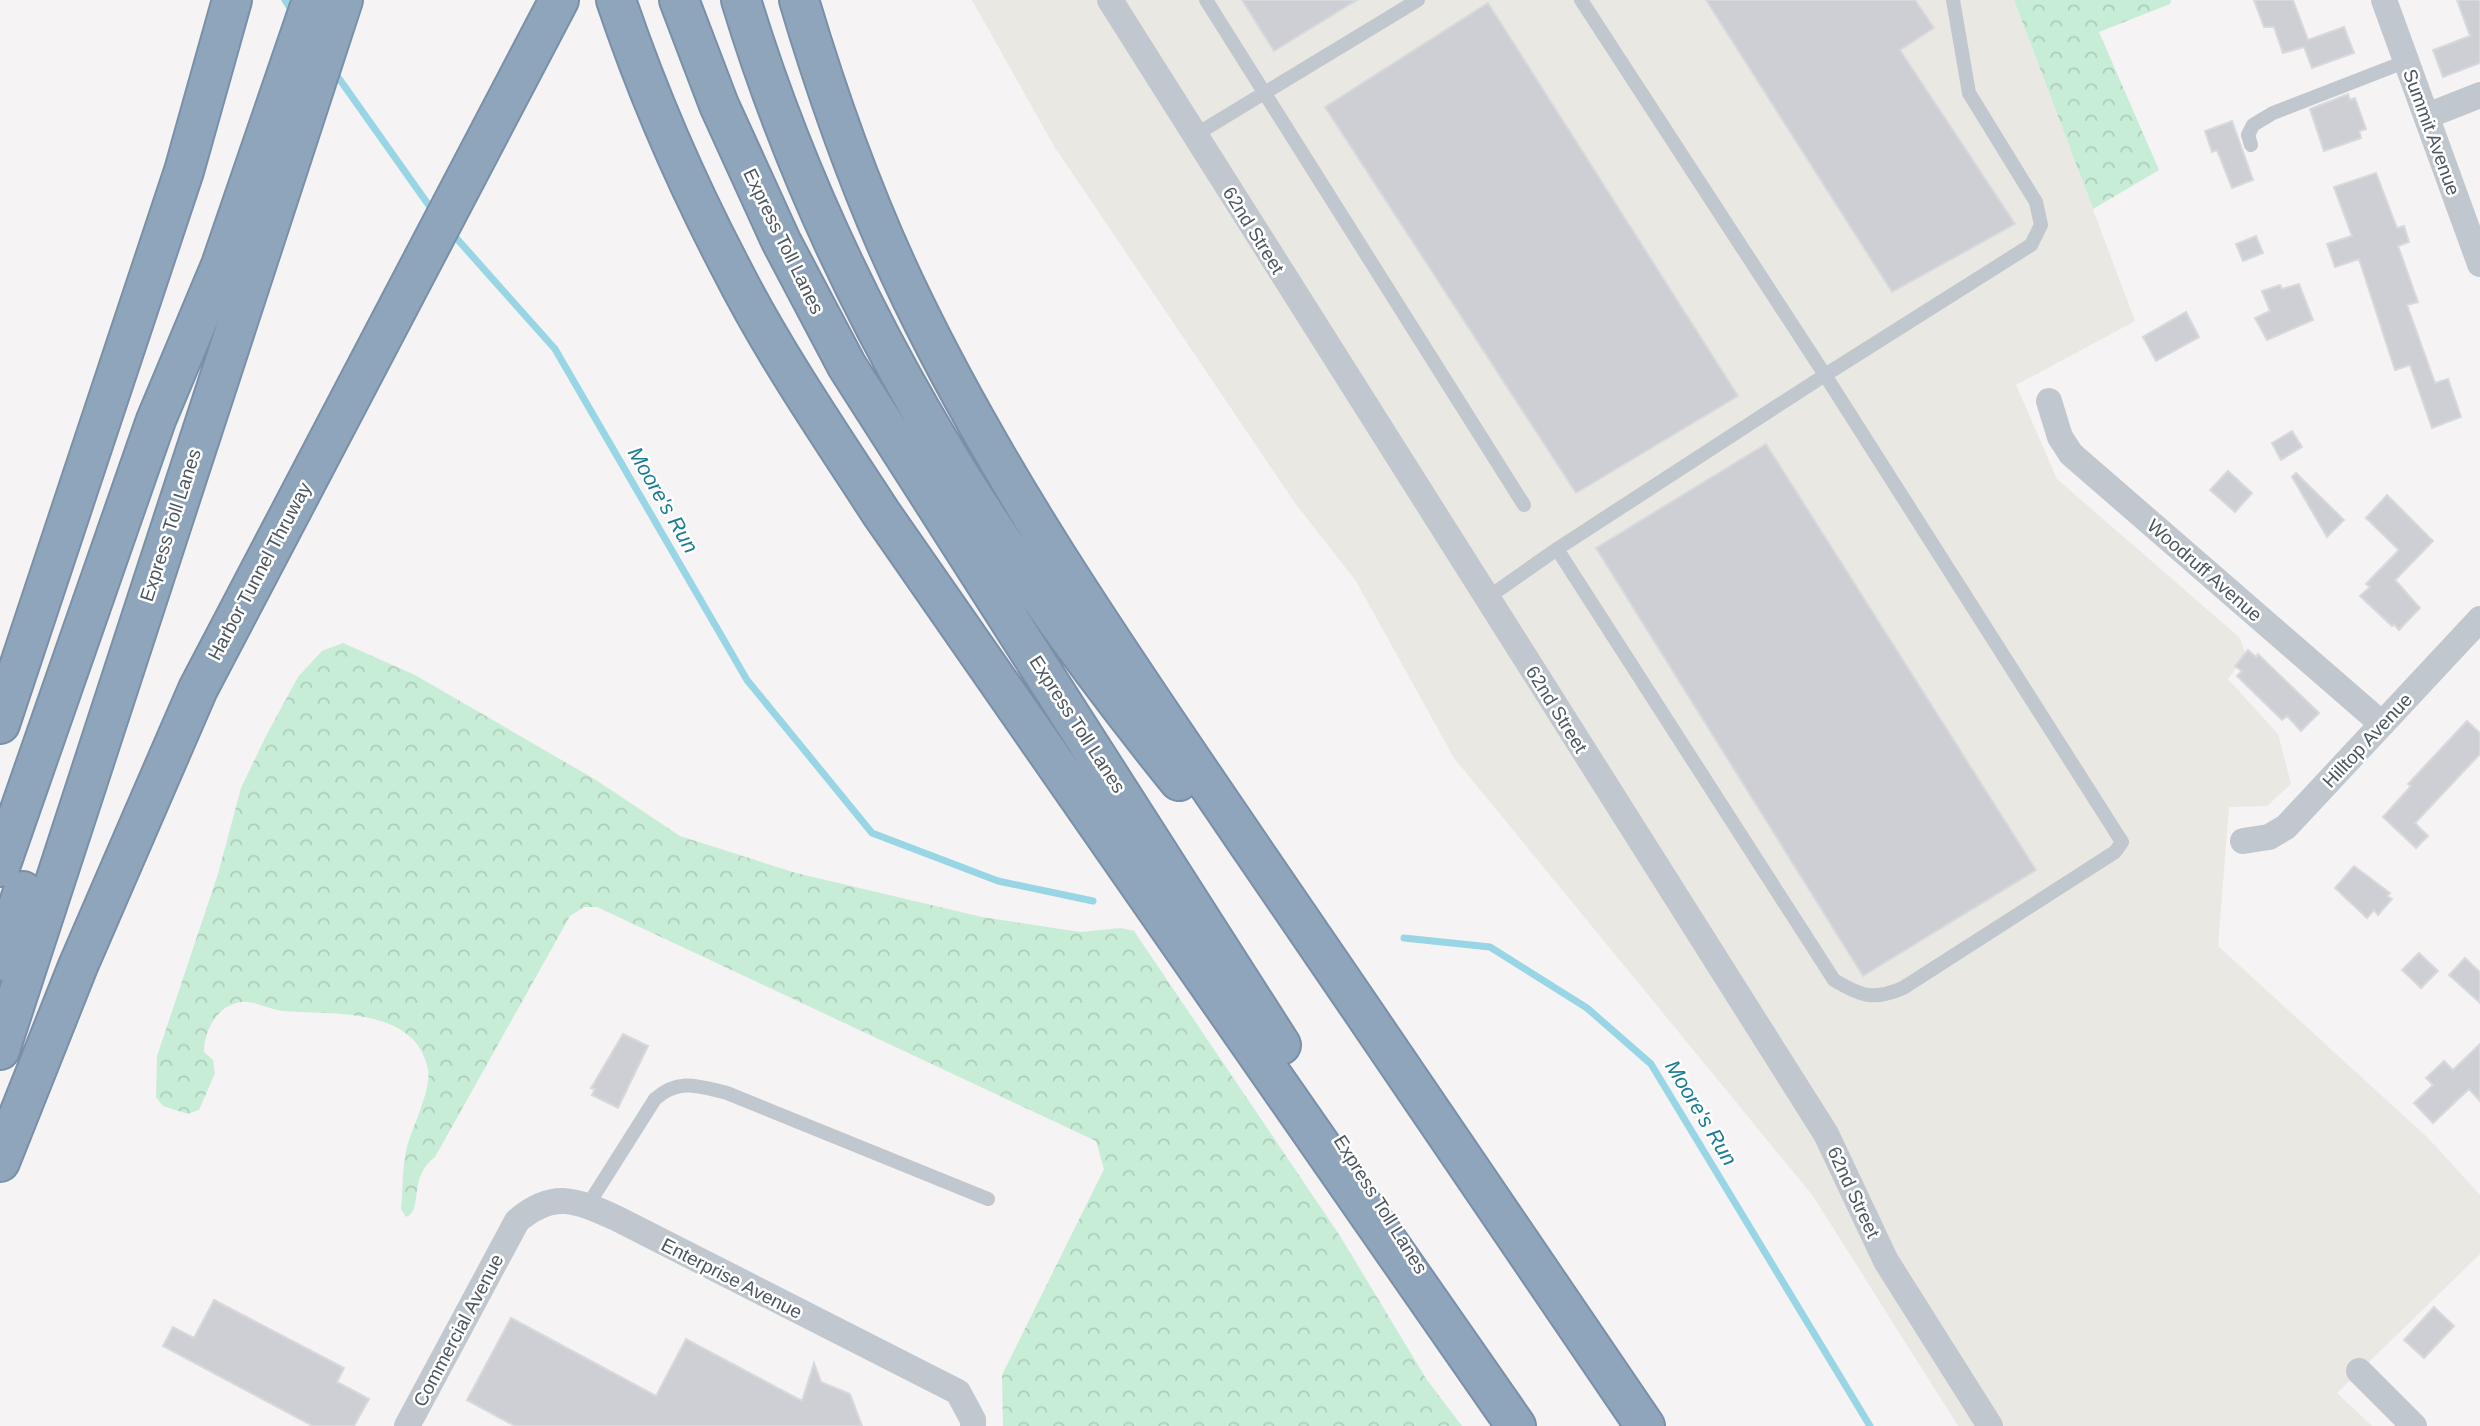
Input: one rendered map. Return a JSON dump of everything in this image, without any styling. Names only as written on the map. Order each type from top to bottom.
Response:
[{"type":"highway","points":[[0,724],[184,171],[232,0]]},
{"type":"highway","points":[[0,867],[156,420],[220,265],[312,0]]},
{"type":"highway","name":"Express Toll Lanes","points":[[0,1050],[343,0]]},
{"type":"highway","name":"Harbor Tunnel Thruway","points":[[0,1162],[78,966],[198,689],[559,0]]},
{"type":"highway","points":[[616,0],[665,129],[731,269],[798,383],[881,513],[1518,1426]]},
{"type":"highway","name":"Express Toll Lanes","points":[[679,0],[719,105],[781,242],[847,366],[1122,793],[1518,1426]]},
{"type":"highway","points":[[741,0],[781,121],[823,221],[880,341],[926,424],[1015,559],[1149,744],[1184,787],[1279,888]]},
{"type":"highway","points":[[799,0],[817,61],[875,216],[920,317],[984,438],[1092,611],[1646,1426]]},
{"type":"highway","points":[[0,961],[176,426],[220,265]]},
{"type":"street","name":"62nd Street","points":[[1110,0],[1826,1134],[1886,1261],[1990,1426]]},
{"type":"street","name":"Summit Avenue","points":[[2384,0],[2480,264]]},
{"type":"street","points":[[2427,116],[2480,96]]},
{"type":"street","name":"Woodruff Avenue","points":[[2049,401],[2060,437],[2071,454],[2382,724]]},
{"type":"street","name":"Hilltop Avenue","points":[[2243,841],[2269,837],[2286,827],[2480,619]]},
{"type":"street","name":"Enterprise Avenue","points":[[509,1233],[527,1213],[546,1203],[561,1200],[588,1205],[958,1392],[973,1420],[973,1426]]},
{"type":"street","name":"Commercial Avenue","points":[[407,1426],[509,1233]]},
{"type":"street","points":[[2359,1371],[2414,1426]]},
{"type":"lane","points":[[1206,0],[1524,505]]},
{"type":"lane","points":[[1195,135],[1418,0]]},
{"type":"lane","points":[[1557,550],[1738,835],[1834,979],[1842,985],[1879,997],[1903,988],[2115,852],[2122,842],[1825,375],[1581,0]]},
{"type":"lane","points":[[1488,598],[1825,375],[2031,245],[2041,225],[2036,202],[1969,93],[1953,0]]},
{"type":"lane","points":[[2251,145],[2248,135],[2253,125],[2273,113],[2407,61]]},
{"type":"lane","points":[[588,1205],[655,1099],[669,1086],[684,1085],[727,1093],[988,1199]]},
{"type":"shaded area","points":[[972,0],[2014,0],[2135,321],[2016,385],[2057,479],[2240,638],[2246,655],[2228,679],[2278,734],[2291,784],[2267,806],[2229,807],[2218,946],[2428,1138],[2480,1195],[2480,1254],[2337,1393],[2372,1426],[1958,1426],[1813,1196],[1454,758],[1356,581],[1295,503],[1054,146]]},
{"type":"green space","points":[[2014,0],[2171,0],[2170,4],[2099,32],[2159,170],[2093,209]]},
{"type":"green space","points":[[343,643],[415,675],[596,780],[680,836],[796,873],[982,917],[1080,932],[1121,928],[1134,931],[1340,1236],[1427,1380],[1462,1426],[1003,1426],[1002,1375],[1104,1169],[1096,1141],[597,907],[584,907],[570,916],[435,1157],[421,1174],[414,1208],[406,1217],[401,1209],[405,1158],[427,1088],[428,1069],[420,1049],[407,1034],[389,1024],[347,1014],[283,1011],[246,1002],[233,1004],[219,1014],[206,1036],[204,1052],[213,1060],[215,1073],[199,1110],[188,1114],[163,1106],[156,1097],[157,1056],[218,874],[241,788],[298,677],[322,651]]},
{"type":"building","points":[[1242,0],[1357,0],[1274,51]]},
{"type":"building","points":[[1706,0],[1915,0],[1934,28],[1900,50],[2015,224],[1892,292]]},
{"type":"building","points":[[2254,0],[2293,0],[2308,40],[2344,27],[2354,53],[2312,68],[2304,47],[2283,53],[2274,27],[2264,27]]},
{"type":"building","points":[[2457,0],[2480,0],[2480,63],[2443,77],[2433,50],[2470,36]]},
{"type":"building","points":[[1488,3],[1738,396],[1576,493],[1325,107]]},
{"type":"building","points":[[2348,94],[2350,100],[2355,98],[2366,129],[2359,131],[2361,138],[2324,151],[2310,109]]},
{"type":"building","points":[[2232,121],[2253,180],[2232,188],[2217,150],[2212,152],[2205,131]]},
{"type":"building","points":[[2376,173],[2397,228],[2404,226],[2409,242],[2398,246],[2418,302],[2407,305],[2435,383],[2448,379],[2461,417],[2432,428],[2410,365],[2395,370],[2359,259],[2335,267],[2327,244],[2352,236],[2334,187]]},
{"type":"building","points":[[2256,236],[2263,253],[2243,261],[2236,244]]},
{"type":"building","points":[[2299,284],[2313,320],[2267,340],[2255,318],[2270,311],[2262,291],[2280,285],[2282,289]]},
{"type":"building","points":[[2186,312],[2199,337],[2156,361],[2143,337]]},
{"type":"building","points":[[2292,431],[2302,447],[2281,460],[2272,443]]},
{"type":"building","points":[[1766,444],[2036,870],[1863,976],[1596,548]]},
{"type":"building","points":[[2228,471],[2252,493],[2235,512],[2210,490]]},
{"type":"building","points":[[2296,473],[2344,520],[2327,537],[2292,477]]},
{"type":"building","points":[[2387,495],[2433,541],[2395,580],[2420,608],[2399,630],[2360,596],[2370,587],[2366,584],[2399,550],[2366,518]]},
{"type":"building","points":[[2248,650],[2256,657],[2258,654],[2319,713],[2301,731],[2287,716],[2282,720],[2237,676],[2242,671],[2235,666]]},
{"type":"building","points":[[2467,721],[2480,733],[2480,754],[2415,823],[2428,836],[2416,848],[2383,817],[2411,786],[2408,784]]},
{"type":"building","points":[[2354,866],[2390,893],[2387,896],[2392,899],[2378,915],[2374,910],[2367,918],[2335,888]]},
{"type":"building","points":[[2419,953],[2438,971],[2421,988],[2402,970]]},
{"type":"building","points":[[2465,958],[2480,972],[2480,1003],[2449,975]]},
{"type":"building","points":[[623,1034],[648,1046],[618,1108],[592,1095],[595,1089],[591,1088]]},
{"type":"building","points":[[2480,1044],[2480,1101],[2469,1089],[2433,1123],[2414,1103],[2433,1085],[2426,1078],[2444,1061],[2453,1070]]},
{"type":"building","points":[[214,1300],[344,1368],[337,1382],[369,1399],[354,1426],[313,1426],[163,1346],[173,1327],[194,1338]]},
{"type":"building","points":[[2434,1307],[2454,1326],[2424,1358],[2404,1340]]},
{"type":"building","points":[[511,1318],[656,1396],[686,1339],[802,1401],[814,1363],[821,1382],[850,1394],[862,1426],[515,1426],[467,1400]]},
{"type":"waterway","name":"Moore's Run","points":[[285,0],[294,14]]},
{"type":"waterway","name":"Moore's Run","points":[[333,70],[435,214]]},
{"type":"waterway","name":"Moore's Run","points":[[450,231],[555,349],[747,680],[872,833],[998,881],[1093,901]]},
{"type":"waterway","name":"Moore's Run","points":[[1404,938],[1490,947],[1587,1008],[1651,1064],[1870,1426]]}]
